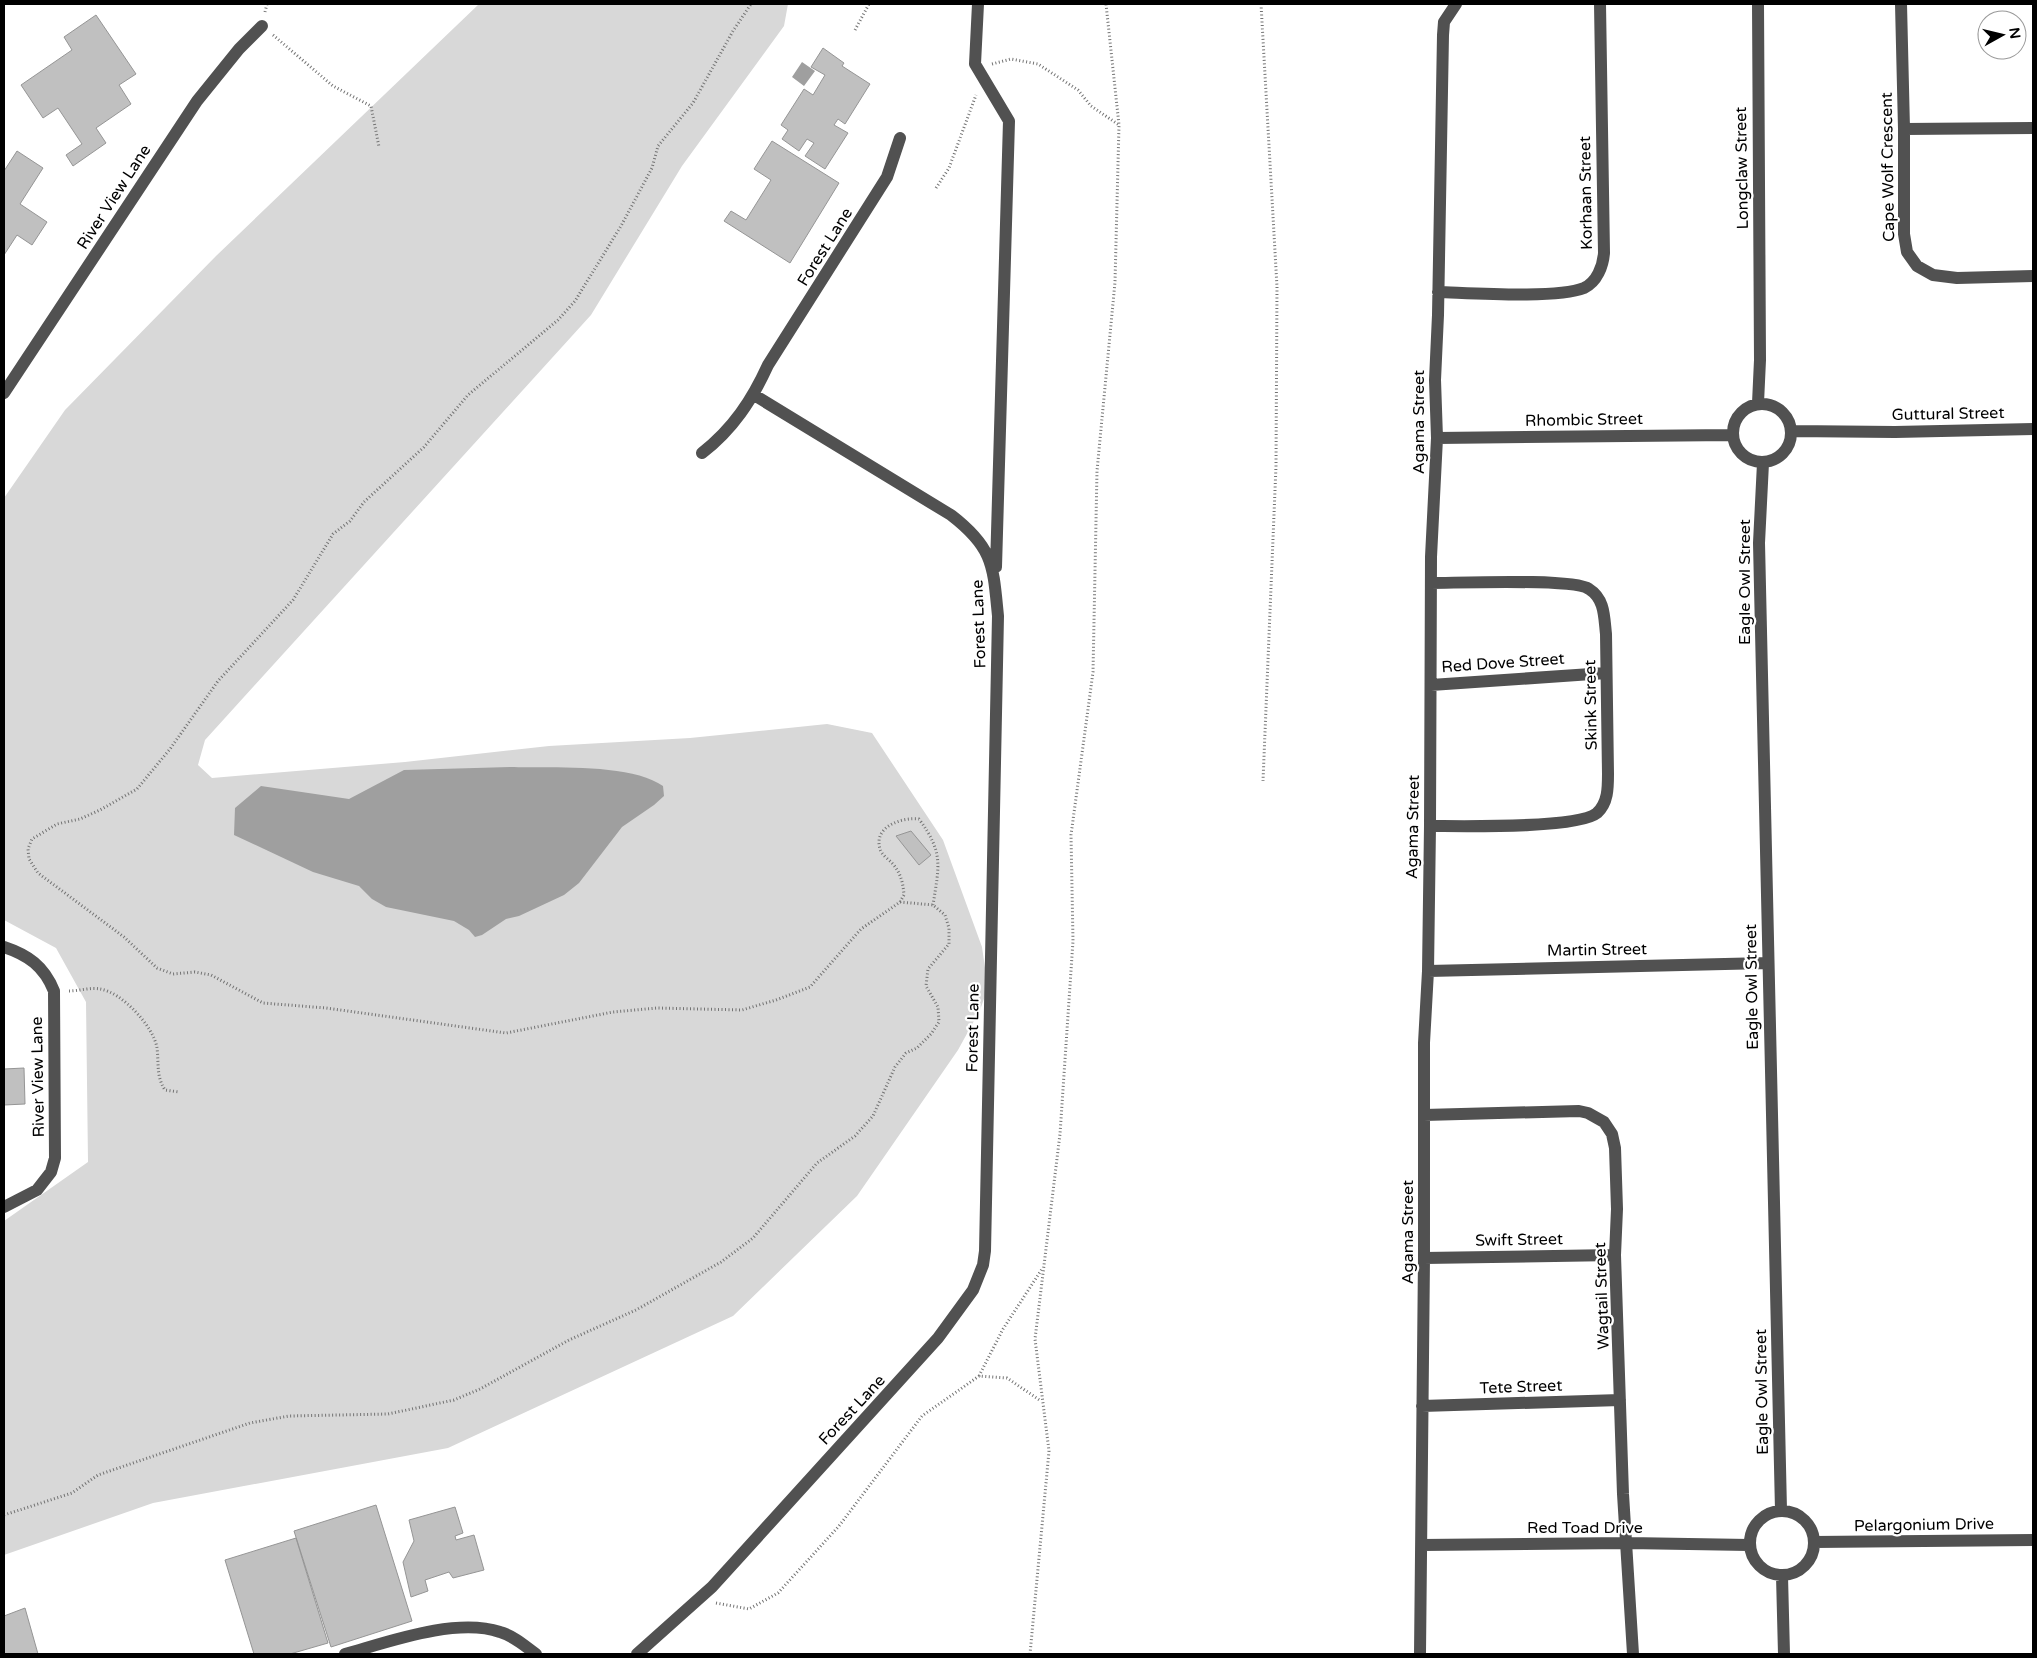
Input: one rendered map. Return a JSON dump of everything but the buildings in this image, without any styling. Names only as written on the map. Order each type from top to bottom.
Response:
[{"type":"street","points":[[978,4],[976,64],[1009,121],[995,582]]},
{"type":"street","name":"Agama Street","points":[[1420,1654],[1424,1043],[1428,971],[1432,685],[1431,583],[1437,438],[1435,380],[1442,36],[1444,22],[1456,4]]},
{"type":"street","name":"Korhaan Street","points":[[1438,292],[1540,294],[1568,291],[1583,288],[1590,284],[1600,270],[1604,253],[1600,4]]},
{"type":"street","name":"Longclaw Street","points":[[1758,4],[1760,332],[1758,403]]},
{"type":"street","name":"Cape Wolf Crescent","points":[[1901,4],[1904,234],[1907,252],[1917,266],[1933,275],[1957,278],[2033,276]]},
{"type":"street","name":"River View Lane","points":[[4,393],[197,101],[238,49],[262,26]]},
{"type":"street","points":[[1904,129],[2033,128]]},
{"type":"street","name":"Forest Lane","points":[[702,454],[732,427],[754,395],[768,365],[887,177],[900,138]]},
{"type":"street","name":"Forest Lane","points":[[638,1654],[699,1600],[894,1389],[938,1338],[973,1290],[983,1265],[988,1172],[998,616],[992,566],[986,549],[962,524],[754,395]]},
{"type":"street","points":[[1758,403],[1775,406],[1788,418],[1791,431],[1790,444],[1784,453],[1776,460],[1763,464],[1749,461],[1737,450],[1732,435],[1735,419],[1745,408],[1758,403]]},
{"type":"street","name":"Guttural Street","points":[[1791,431],[2033,429]]},
{"type":"street","name":"Rhombic Street","points":[[1437,438],[1732,435]]},
{"type":"street","name":"Eagle Owl Street","points":[[1763,464],[1759,543],[1781,1510]]},
{"type":"street","name":"Skink Street","points":[[1430,826],[1564,822],[1590,817],[1598,812],[1607,797],[1608,783],[1604,612],[1602,602],[1588,588],[1563,583],[1431,583]]},
{"type":"street","name":"Red Dove Street","points":[[1432,685],[1606,673]]},
{"type":"street","name":"River View Lane","points":[[4,947],[28,956],[36,962],[49,979],[54,991],[55,1158],[51,1172],[38,1190],[4,1207]]},
{"type":"street","name":"Martin Street","points":[[1428,971],[1768,963]]},
{"type":"street","name":"Wagtail Street","points":[[1424,1115],[1579,1111],[1588,1113],[1604,1122],[1612,1134],[1615,1148],[1617,1209],[1616,1254],[1623,1494],[1628,1543],[1633,1654]]},
{"type":"street","name":"Swift Street","points":[[1424,1258],[1616,1254]]},
{"type":"street","name":"Tete Street","points":[[1422,1406],[1620,1400]]},
{"type":"street","points":[[1781,1510],[1794,1512],[1804,1519],[1812,1530],[1814,1542],[1811,1559],[1799,1571],[1782,1576],[1770,1574],[1760,1567],[1752,1557],[1749,1545],[1753,1528],[1764,1515],[1781,1510]]},
{"type":"street","name":"Pelargonium Drive","points":[[1814,1542],[2033,1540]]},
{"type":"street","name":"Red Toad Drive","points":[[1422,1545],[1628,1543],[1749,1545]]},
{"type":"street","points":[[1782,1576],[1784,1654]]},
{"type":"street","points":[[345,1654],[429,1632],[466,1628],[500,1632],[516,1639],[536,1654]]},
{"type":"path","points":[[751,4],[733,31],[693,103],[658,146],[652,168],[621,226],[575,301],[558,320],[468,395],[424,447],[364,502],[350,521],[333,534],[293,600],[218,682],[170,749],[137,789],[100,810],[42,831],[32,839],[28,849],[29,859],[38,873],[124,937],[150,963],[173,974],[195,972],[211,975],[264,1003],[326,1008],[506,1033],[613,1012],[657,1008],[742,1010],[776,1000],[810,986],[826,972],[845,945],[861,929],[900,902],[904,895],[900,874],[880,850],[879,840],[882,832],[892,823],[909,818],[919,819],[935,844],[939,862],[933,905]]},
{"type":"path","points":[[855,30],[869,4]]},
{"type":"path","points":[[1030,1654],[1049,1451],[1035,1338],[1061,1124],[1073,941],[1071,835],[1093,672],[1097,471],[1115,282],[1119,125],[1106,4]]},
{"type":"path","points":[[1261,4],[1277,287],[1276,466],[1263,781]]},
{"type":"path","points":[[262,26],[333,86],[371,106],[379,147]]},
{"type":"path","points":[[4,1515],[72,1493],[98,1475],[250,1423],[289,1416],[388,1414],[454,1400],[570,1340],[636,1310],[721,1262],[753,1238],[817,1163],[856,1136],[872,1116],[895,1067],[906,1054],[918,1048],[932,1034],[939,1022],[938,1007],[926,986],[928,968],[949,944],[949,928],[945,915],[933,905],[900,902]]},
{"type":"path","points":[[54,991],[100,988],[120,998],[153,1033],[159,1080],[165,1090],[179,1092]]},
{"type":"path","points":[[699,1600],[749,1609],[778,1592],[839,1526],[922,1416],[979,1376],[1003,1329],[1043,1268]]},
{"type":"path","points":[[979,1376],[1007,1378],[1042,1401]]},
{"type":"shaded area","points":[[479,4],[788,4],[784,26],[682,166],[591,315],[205,740],[198,765],[212,778],[405,762],[549,746],[690,738],[827,724],[872,733],[943,840],[982,947],[986,975],[986,993],[980,1010],[958,1050],[857,1196],[733,1316],[448,1448],[153,1503],[4,1555],[4,1221],[88,1162],[86,1002],[56,948],[4,920],[4,498],[65,410],[216,256]]},
{"type":"shaded area","points":[[802,62],[815,71],[804,86],[792,77]]},
{"type":"shaded area","points":[[510,767],[590,768],[632,773],[663,786],[664,796],[622,827],[579,883],[564,895],[519,916],[506,919],[482,935],[475,937],[469,930],[454,921],[386,907],[372,899],[359,886],[313,872],[234,835],[235,808],[261,786],[349,799],[404,770]]}]
